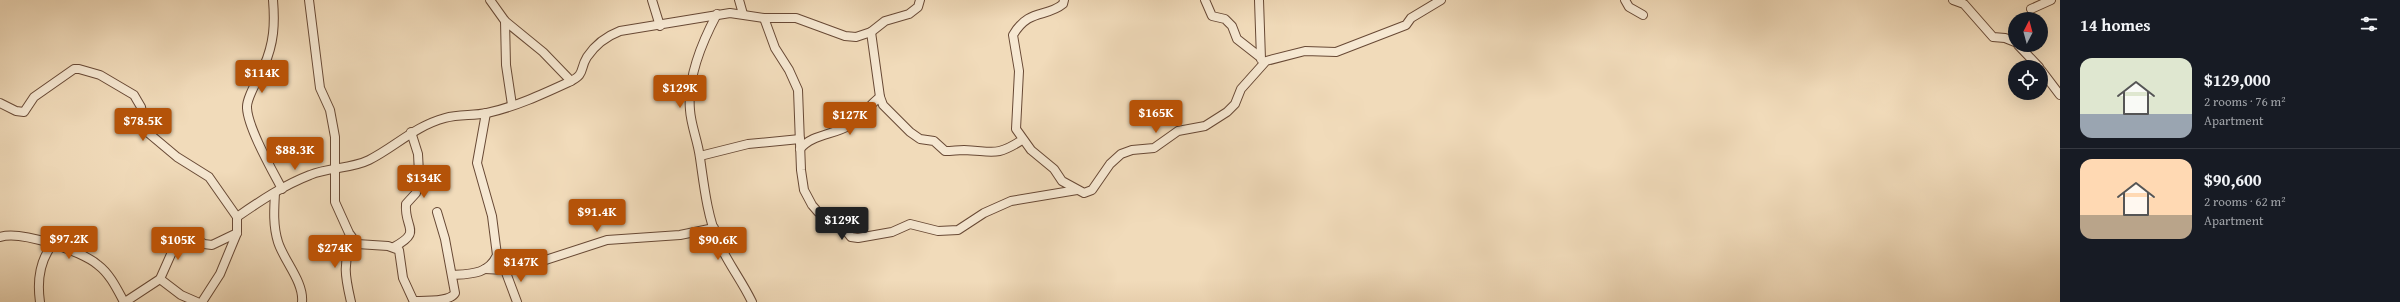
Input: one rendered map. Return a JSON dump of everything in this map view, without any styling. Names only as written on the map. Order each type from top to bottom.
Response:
[{"type":"street","points":[[273,0],[274,36],[265,64],[248,100],[246,108],[278,191],[274,215],[278,242],[299,285],[302,302]]},
{"type":"street","points":[[309,0],[320,88],[330,110],[336,137],[337,169],[334,185],[335,202],[354,241],[363,246],[394,247],[399,250],[403,278],[414,302],[455,299],[453,275],[438,212]]},
{"type":"street","points":[[490,0],[505,22],[543,52],[571,81]]},
{"type":"street","points":[[652,0],[660,26]]},
{"type":"street","points":[[739,0],[743,14]]},
{"type":"street","points":[[237,216],[278,191],[311,174],[337,169],[368,160],[411,132],[444,118],[486,113],[512,105],[571,81],[582,74],[586,58],[610,35],[630,28],[660,26],[717,14],[743,14],[764,18],[796,18],[844,36],[856,37],[871,32],[885,22],[916,10],[920,0]]},
{"type":"street","points":[[1064,0],[1060,6],[1030,16],[1013,35],[1019,71],[1015,125],[1022,140],[1037,157],[1054,168],[1062,181],[1084,193],[1092,190],[1110,164],[1121,154],[1132,150],[1154,148],[1178,131],[1205,126],[1227,112],[1235,104],[1241,89],[1261,60],[1259,0]]},
{"type":"street","points":[[1205,0],[1212,16],[1225,19],[1232,26],[1237,39],[1261,60],[1292,55],[1301,51],[1336,52],[1406,25],[1411,18],[1441,0]]},
{"type":"street","points":[[1625,0],[1629,7],[1643,15]]},
{"type":"street","points":[[1953,0],[1964,4],[1993,37],[2008,39]]},
{"type":"street","points":[[2031,9],[2052,0]]},
{"type":"street","points":[[717,14],[701,46],[691,83],[690,109],[700,156],[704,191],[718,241],[752,302]]},
{"type":"street","points":[[764,18],[775,48],[789,70],[798,90],[800,149],[804,190],[812,205],[818,212],[838,221],[854,238],[892,232],[910,224],[938,231],[958,230],[984,213],[1006,203],[1036,196],[1077,190]]},
{"type":"street","points":[[505,22],[506,65],[512,105]]},
{"type":"street","points":[[871,32],[880,97],[883,105],[910,132],[920,139],[934,141],[945,151],[962,150],[994,153],[1002,151],[1022,140]]},
{"type":"street","points":[[2025,52],[2032,60]]},
{"type":"street","points":[[0,103],[16,111],[24,112],[34,96],[74,69],[86,71],[116,83],[134,95],[138,100],[146,131],[178,157],[209,177],[237,216],[237,233],[220,274],[202,302]]},
{"type":"street","points":[[2048,79],[2060,95]]},
{"type":"street","points":[[800,149],[808,141],[852,124],[868,106],[880,97]]},
{"type":"street","points":[[485,270],[494,260],[497,247],[492,216],[477,163],[486,113]]},
{"type":"street","points":[[394,247],[408,238],[411,234],[406,204],[416,193],[420,164],[411,132]]},
{"type":"street","points":[[700,156],[743,145],[800,139]]},
{"type":"street","points":[[453,275],[468,274],[485,270],[505,270],[542,262],[607,240],[680,235],[714,228]]},
{"type":"street","points":[[0,237],[11,235],[52,245],[91,259],[108,274],[125,302],[160,279],[169,256],[176,248],[196,239],[204,244],[212,245],[237,233]]},
{"type":"street","points":[[352,302],[345,261],[348,249],[354,241]]},
{"type":"street","points":[[40,302],[40,268],[46,253],[52,245]]},
{"type":"street","points":[[505,270],[517,302]]},
{"type":"street","points":[[160,279],[181,295],[197,302]]}]
